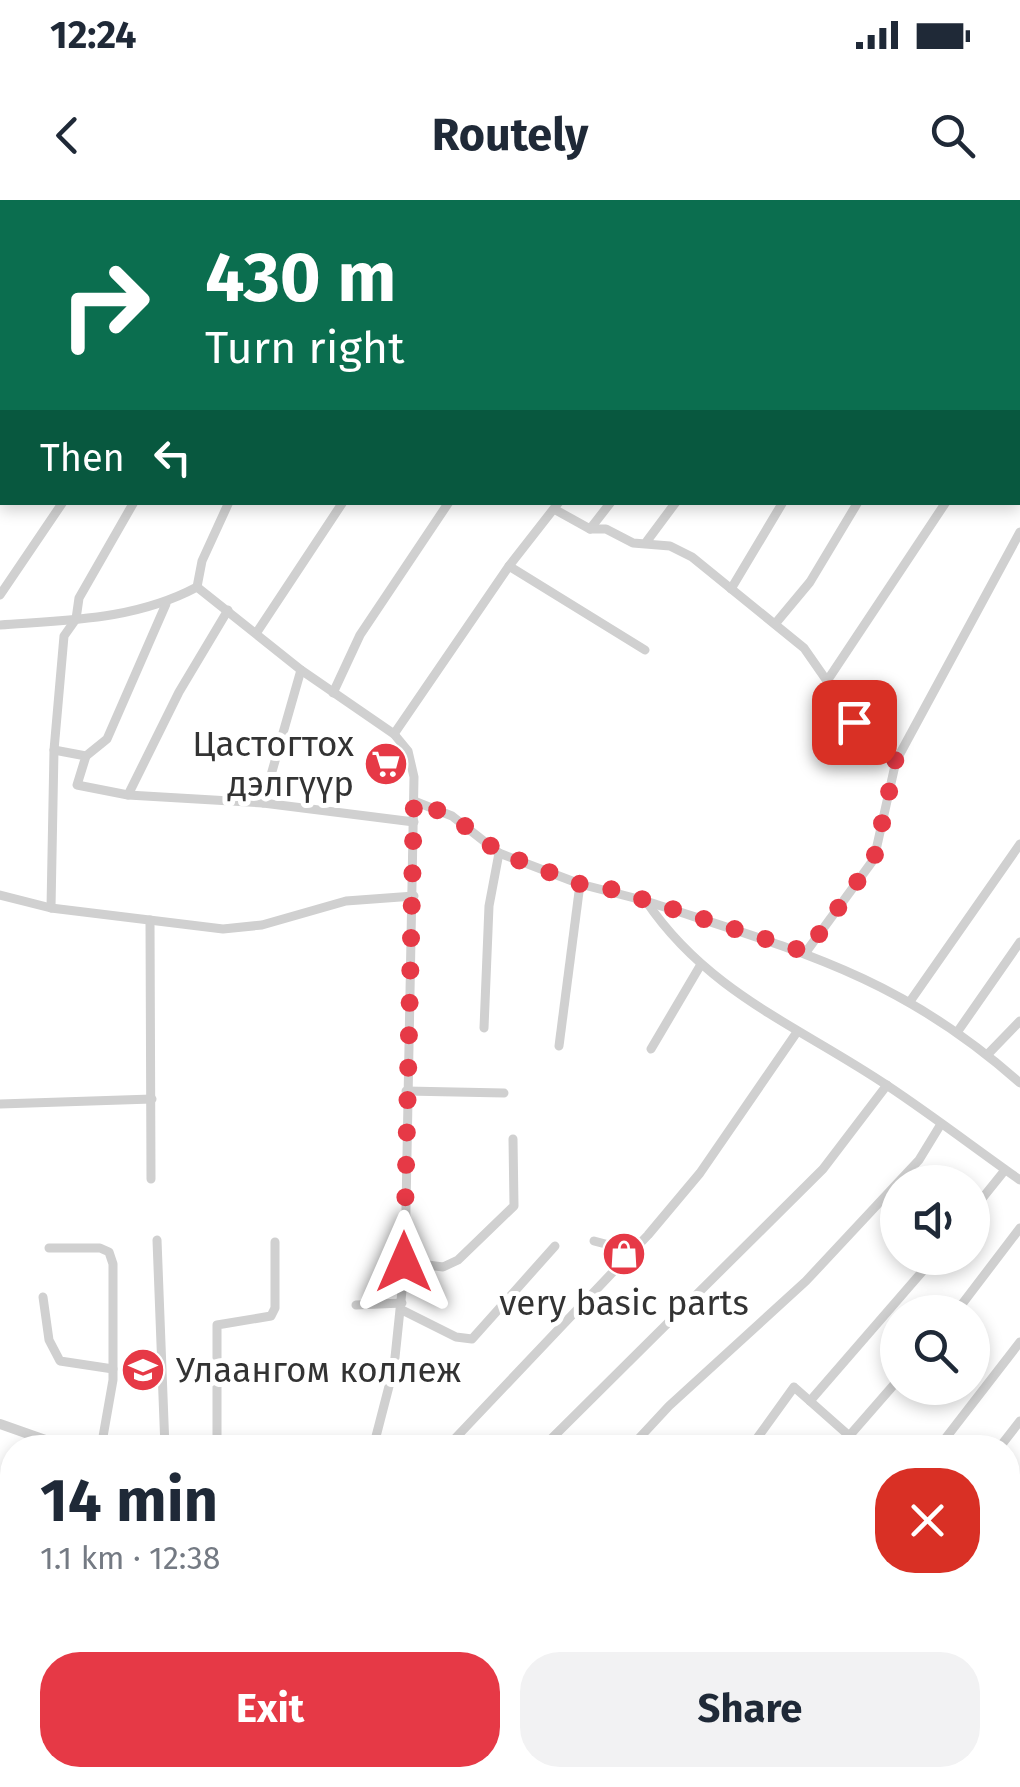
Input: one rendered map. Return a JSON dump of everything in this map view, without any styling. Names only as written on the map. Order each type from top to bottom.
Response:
[{"type":"street","points":[[0,595],[61,505]]},
{"type":"street","points":[[51,908],[54,750],[64,636],[76,619],[79,598],[132,505]]},
{"type":"street","points":[[197,587],[202,561],[228,505]]},
{"type":"street","points":[[257,632],[341,505]]},
{"type":"street","points":[[333,693],[360,634],[447,505]]},
{"type":"street","points":[[590,529],[609,505]]},
{"type":"street","points":[[647,541],[674,505]]},
{"type":"street","points":[[731,589],[781,505]]},
{"type":"street","points":[[776,624],[810,582],[856,505]]},
{"type":"street","points":[[828,681],[944,505]]},
{"type":"street","points":[[394,734],[509,566],[556,506],[590,529],[606,529],[633,542],[647,541],[692,558],[804,648],[828,681],[838,708],[896,761]]},
{"type":"street","points":[[806,952],[874,859],[896,761],[1020,532]]},
{"type":"street","points":[[509,566],[645,650]]},
{"type":"street","points":[[0,625],[129,614],[166,604],[197,587]]},
{"type":"street","points":[[197,587],[301,670],[394,734],[412,762],[414,896],[402,1306],[394,1366],[376,1435]]},
{"type":"street","points":[[166,604],[107,739],[86,756],[78,784],[128,794],[263,803],[414,822]]},
{"type":"street","points":[[128,794],[179,692],[228,610]]},
{"type":"street","points":[[263,803],[301,670]]},
{"type":"street","points":[[54,750],[86,756]]},
{"type":"street","points":[[414,801],[452,816],[500,853],[580,884],[806,952],[910,1000],[958,1031],[1020,1083]]},
{"type":"street","points":[[910,1000],[1020,844]]},
{"type":"street","points":[[484,1028],[489,906],[500,853]]},
{"type":"street","points":[[559,1046],[580,884]]},
{"type":"street","points":[[0,894],[51,908],[224,929],[262,925],[346,900],[414,896]]},
{"type":"street","points":[[646,901],[671,938],[700,966],[797,1032],[887,1085],[1020,1180]]},
{"type":"street","points":[[150,920],[152,1179]]},
{"type":"street","points":[[958,1031],[1020,942]]},
{"type":"street","points":[[651,1049],[700,966]]},
{"type":"street","points":[[988,1054],[1020,1021]]},
{"type":"street","points":[[458,1435],[700,1173],[797,1032]]},
{"type":"street","points":[[555,1435],[823,1170],[887,1085]]},
{"type":"street","points":[[406,1091],[504,1093]]},
{"type":"street","points":[[0,1104],[152,1099]]},
{"type":"street","points":[[644,1435],[806,1281],[919,1160],[941,1124]]},
{"type":"street","points":[[404,1262],[443,1266],[458,1260],[514,1206],[513,1138]]},
{"type":"street","points":[[990,1189],[1005,1170]]},
{"type":"street","points":[[969,1295],[1020,1228]]},
{"type":"street","points":[[157,1240],[165,1435]]},
{"type":"street","points":[[594,1241],[632,1251]]},
{"type":"street","points":[[217,1435],[217,1325],[271,1316],[275,1308],[275,1242]]},
{"type":"street","points":[[356,1305],[402,1306],[456,1337],[472,1339],[555,1246]]},
{"type":"street","points":[[50,1248],[100,1248],[109,1252],[113,1264],[113,1368],[104,1435]]},
{"type":"street","points":[[810,1400],[919,1275]]},
{"type":"street","points":[[43,1297],[46,1330],[60,1362],[113,1368]]},
{"type":"street","points":[[948,1435],[1020,1342]]},
{"type":"street","points":[[759,1435],[794,1387],[850,1434],[880,1400]]},
{"type":"street","points":[[0,1424],[28,1435]]},
{"type":"place","name":"Цастогтох дэлгүүр","points":[[386,764]]},
{"type":"place","name":"very basic parts","points":[[624,1254]]},
{"type":"place","name":"Улаангом коллеж","points":[[143,1370]]},
{"type":"route","points":[[404,1262],[414,801],[452,816],[500,853],[580,884],[598,885],[806,952],[874,859],[884,827],[896,761],[854,722]]}]
